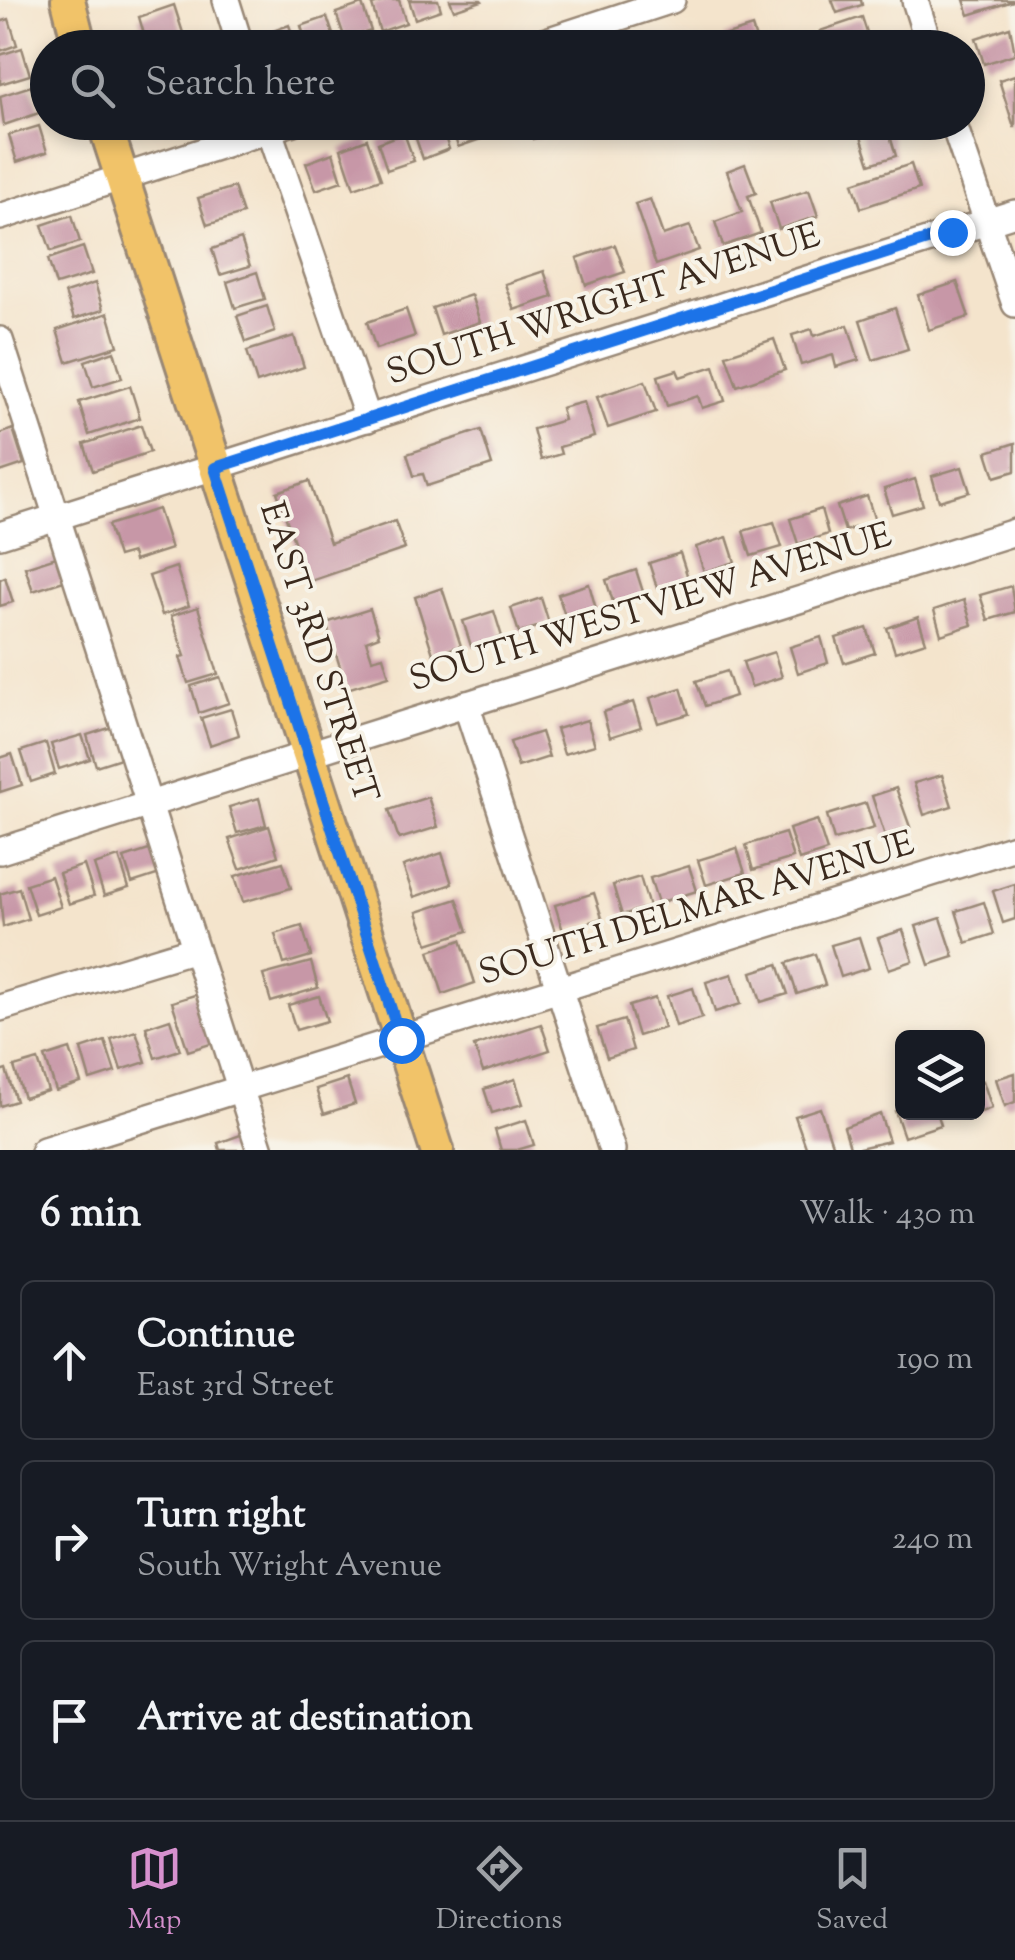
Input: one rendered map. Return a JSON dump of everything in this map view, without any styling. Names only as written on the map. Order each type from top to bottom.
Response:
[{"type":"main road","points":[[68,0],[76,30]]},
{"type":"main road","name":"EAST 3RD STREET","points":[[110,140],[437,1150]]},
{"type":"street","points":[[226,0],[235,30]]},
{"type":"street","points":[[580,30],[672,0]]},
{"type":"street","points":[[915,0],[924,30]]},
{"type":"street","points":[[0,217],[232,140]]},
{"type":"street","points":[[281,140],[368,418]]},
{"type":"street","points":[[960,140],[1015,304]]},
{"type":"street","name":"SOUTH WRIGHT AVENUE","points":[[0,534],[1015,213]]},
{"type":"street","points":[[0,340],[5,375],[57,517],[260,1150]]},
{"type":"street","name":"SOUTH WESTVIEW AVENUE","points":[[0,852],[1015,532]]},
{"type":"street","points":[[466,704],[612,1150]]},
{"type":"street","name":"SOUTH DELMAR AVENUE","points":[[44,1150],[1015,847]]},
{"type":"street","points":[[0,1008],[195,949]]},
{"type":"building","points":[[399,0],[406,23],[379,30],[372,5]]},
{"type":"building","points":[[409,0],[438,0],[441,10],[415,19]]},
{"type":"building","points":[[450,0],[481,0],[482,1],[454,10]]},
{"type":"building","points":[[832,0],[861,0],[862,5],[837,13]]},
{"type":"building","points":[[964,0],[1013,0],[1013,1],[969,15]]},
{"type":"building","points":[[362,4],[371,30],[342,30],[336,13]]},
{"type":"building","points":[[174,5],[182,30],[143,30],[139,17]]},
{"type":"building","points":[[327,17],[332,30],[302,30],[301,26]]},
{"type":"building","points":[[862,17],[866,30],[823,30]]},
{"type":"building","points":[[9,19],[17,45],[0,51],[0,22]]},
{"type":"building","points":[[1010,27],[1015,54],[985,64],[985,35]]},
{"type":"building","points":[[22,48],[30,75],[0,84],[0,55]]},
{"type":"building","points":[[1015,75],[1015,127],[1014,127],[999,80]]},
{"type":"building","points":[[30,86],[30,116],[4,125],[0,96]]},
{"type":"building","points":[[30,129],[30,140],[43,140],[47,152],[17,162],[9,135]]},
{"type":"building","points":[[367,140],[381,179],[354,188],[341,149]]},
{"type":"building","points":[[406,140],[414,161],[387,170],[378,143]]},
{"type":"building","points":[[416,140],[446,140],[449,149],[423,159]]},
{"type":"building","points":[[456,140],[478,140],[458,147]]},
{"type":"building","points":[[862,140],[891,140],[896,156],[870,164]]},
{"type":"building","points":[[333,153],[342,181],[316,190],[306,163]]},
{"type":"building","points":[[745,164],[756,193],[748,196],[761,233],[723,246],[715,222],[742,212],[727,171]]},
{"type":"building","points":[[911,164],[919,189],[861,208],[853,183]]},
{"type":"building","points":[[234,187],[243,214],[207,225],[198,198]]},
{"type":"building","points":[[809,190],[818,216],[779,229],[770,202]]},
{"type":"building","points":[[650,199],[663,235],[690,226],[699,250],[656,265],[635,204]]},
{"type":"building","points":[[72,215],[80,242],[51,251],[42,225]]},
{"type":"building","points":[[241,239],[250,266],[220,275],[212,249]]},
{"type":"building","points":[[615,245],[625,272],[586,285],[577,258]]},
{"type":"building","points":[[83,247],[92,274],[56,285],[48,259]]},
{"type":"building","points":[[544,271],[553,297],[514,310],[505,284]]},
{"type":"building","points":[[257,272],[265,299],[235,308],[227,282]]},
{"type":"building","points":[[957,282],[969,317],[929,330],[918,295]]},
{"type":"building","points":[[95,283],[103,310],[74,319],[65,293]]},
{"type":"building","points":[[471,295],[480,322],[441,335],[432,308]]},
{"type":"building","points":[[267,306],[275,332],[246,342],[237,316]]},
{"type":"building","points":[[895,308],[908,349],[873,360],[860,320]]},
{"type":"building","points":[[406,309],[415,336],[376,349],[367,322]]},
{"type":"building","points":[[108,313],[118,346],[67,362],[57,330]]},
{"type":"building","points":[[848,325],[859,360],[836,367],[833,355],[801,365],[792,335],[812,329],[814,336]]},
{"type":"building","points":[[294,336],[304,367],[257,383],[247,351]]},
{"type":"building","points":[[774,339],[785,370],[737,386],[726,355]]},
{"type":"building","points":[[114,351],[122,378],[93,387],[85,361]]},
{"type":"building","points":[[714,366],[725,401],[702,408],[698,396],[667,406],[658,376],[677,370],[680,377]]},
{"type":"building","points":[[645,381],[656,412],[608,428],[597,397]]},
{"type":"building","points":[[130,386],[140,418],[89,435],[79,402]]},
{"type":"building","points":[[584,402],[594,437],[559,447],[561,454],[541,460],[533,429],[564,420],[561,408]]},
{"type":"building","points":[[141,425],[150,452],[93,471],[84,444]]},
{"type":"building","points":[[13,429],[24,464],[0,472],[0,434]]},
{"type":"building","points":[[481,430],[492,465],[427,486],[423,474],[414,476],[407,454]]},
{"type":"building","points":[[1015,443],[1015,471],[995,477],[987,452]]},
{"type":"building","points":[[962,467],[970,492],[939,501],[932,476]]},
{"type":"building","points":[[915,479],[923,505],[892,514],[884,489]]},
{"type":"building","points":[[309,481],[330,543],[395,521],[405,549],[308,582],[277,492]]},
{"type":"building","points":[[867,496],[875,521],[845,531],[837,506]]},
{"type":"building","points":[[158,509],[171,549],[134,561],[132,553],[118,557],[108,525]]},
{"type":"building","points":[[821,509],[828,534],[798,544],[790,519]]},
{"type":"building","points":[[774,522],[782,547],[751,556],[743,531]]},
{"type":"building","points":[[727,537],[735,562],[704,572],[696,547]]},
{"type":"building","points":[[680,553],[688,578],[657,588],[649,563]]},
{"type":"building","points":[[56,557],[64,581],[33,591],[25,567]]},
{"type":"building","points":[[176,567],[189,606],[162,615],[149,576]]},
{"type":"building","points":[[636,570],[644,595],[614,605],[606,580]]},
{"type":"building","points":[[5,577],[13,602],[0,606],[0,579]]},
{"type":"building","points":[[589,584],[596,609],[566,619],[558,594]]},
{"type":"building","points":[[1011,586],[1015,612],[988,620],[980,595]]},
{"type":"building","points":[[442,588],[461,646],[433,654],[415,597]]},
{"type":"building","points":[[541,598],[549,623],[519,633],[511,608]]},
{"type":"building","points":[[964,600],[972,625],[941,635],[934,610]]},
{"type":"building","points":[[198,607],[218,674],[188,683],[180,657],[185,656],[171,616]]},
{"type":"building","points":[[370,609],[379,636],[366,641],[372,659],[383,656],[389,676],[347,689],[326,623]]},
{"type":"building","points":[[494,611],[502,637],[471,646],[463,621]]},
{"type":"building","points":[[918,617],[926,642],[895,652],[887,628]]},
{"type":"building","points":[[867,628],[875,653],[844,663],[836,638]]},
{"type":"building","points":[[821,637],[828,663],[798,673],[790,647]]},
{"type":"building","points":[[774,652],[782,677],[751,687],[743,662]]},
{"type":"building","points":[[727,671],[735,696],[705,706],[696,681]]},
{"type":"building","points":[[220,677],[229,703],[199,713],[191,686]]},
{"type":"building","points":[[681,688],[689,714],[658,723],[650,698]]},
{"type":"building","points":[[633,702],[641,727],[610,737],[603,712]]},
{"type":"building","points":[[231,709],[239,735],[210,745],[201,718]]},
{"type":"building","points":[[587,720],[595,745],[564,754],[556,729]]},
{"type":"building","points":[[112,727],[121,758],[96,766],[87,735]]},
{"type":"building","points":[[541,732],[549,757],[518,767],[510,742]]},
{"type":"building","points":[[82,735],[90,759],[59,769],[51,744]]},
{"type":"building","points":[[46,743],[55,774],[31,782],[21,751]]},
{"type":"building","points":[[12,754],[22,785],[0,792],[0,758]]},
{"type":"building","points":[[942,775],[952,806],[924,815],[914,783]]},
{"type":"building","points":[[896,788],[910,827],[885,836],[872,796]]},
{"type":"building","points":[[428,797],[438,827],[399,839],[389,810]]},
{"type":"building","points":[[259,798],[266,825],[237,833],[229,807]]},
{"type":"building","points":[[866,803],[874,828],[834,840],[827,815]]},
{"type":"building","points":[[817,820],[827,851],[799,860],[789,829]]},
{"type":"building","points":[[269,826],[278,856],[240,869],[229,839]]},
{"type":"building","points":[[785,833],[793,858],[753,870],[746,845]]},
{"type":"building","points":[[155,848],[163,873],[132,883],[124,858]]},
{"type":"building","points":[[737,848],[745,873],[706,885],[698,860]]},
{"type":"building","points":[[442,853],[452,884],[414,897],[403,866]]},
{"type":"building","points":[[119,857],[129,888],[104,896],[94,865]]},
{"type":"building","points":[[283,862],[291,888],[243,902],[235,876]]},
{"type":"building","points":[[84,865],[94,896],[69,904],[59,873]]},
{"type":"building","points":[[689,866],[697,891],[658,903],[650,878]]},
{"type":"building","points":[[51,876],[61,907],[36,915],[26,884]]},
{"type":"building","points":[[640,877],[649,907],[622,915],[613,885]]},
{"type":"building","points":[[1015,884],[1015,919],[1003,923],[993,891]]},
{"type":"building","points":[[19,888],[28,919],[3,927],[0,894]]},
{"type":"building","points":[[594,893],[602,918],[563,931],[555,905]]},
{"type":"building","points":[[457,899],[468,931],[428,944],[417,912]]},
{"type":"building","points":[[984,902],[994,934],[966,943],[956,911]]},
{"type":"building","points":[[941,918],[954,957],[929,965],[916,926]]},
{"type":"building","points":[[302,926],[311,956],[284,964],[275,934]]},
{"type":"building","points":[[903,930],[913,961],[889,969],[878,938]]},
{"type":"building","points":[[859,937],[869,968],[841,977],[831,945]]},
{"type":"building","points":[[461,940],[475,983],[443,994],[429,951]]},
{"type":"building","points":[[815,954],[825,985],[797,994],[787,963]]},
{"type":"building","points":[[311,962],[318,988],[271,1002],[263,975]]},
{"type":"building","points":[[778,964],[788,994],[761,1002],[752,972]]},
{"type":"building","points":[[732,974],[741,1004],[715,1012],[706,982]]},
{"type":"building","points":[[693,988],[702,1018],[676,1026],[667,996]]},
{"type":"building","points":[[201,993],[217,1042],[188,1051],[172,1002]]},
{"type":"building","points":[[319,996],[327,1021],[296,1030],[288,1005]]},
{"type":"building","points":[[655,998],[664,1028],[638,1036],[629,1006]]},
{"type":"building","points":[[170,1019],[180,1050],[155,1058],[146,1027]]},
{"type":"building","points":[[624,1020],[633,1050],[607,1058],[597,1028]]},
{"type":"building","points":[[541,1024],[550,1050],[483,1072],[474,1046]]},
{"type":"building","points":[[136,1031],[146,1062],[121,1070],[111,1039]]},
{"type":"building","points":[[105,1041],[115,1072],[90,1080],[81,1049]]},
{"type":"building","points":[[70,1049],[81,1083],[56,1091],[45,1057]]},
{"type":"building","points":[[38,1060],[48,1091],[24,1098],[14,1067]]},
{"type":"building","points":[[6,1070],[16,1101],[0,1106],[0,1072]]},
{"type":"building","points":[[1015,1073],[1015,1102],[1005,1106],[996,1079]]},
{"type":"building","points":[[347,1079],[355,1104],[324,1114],[316,1089]]},
{"type":"building","points":[[515,1079],[523,1104],[492,1113],[484,1089]]},
{"type":"building","points":[[985,1087],[992,1108],[985,1110]]},
{"type":"building","points":[[820,1108],[834,1150],[807,1150],[795,1116]]},
{"type":"building","points":[[880,1114],[889,1141],[851,1150],[844,1127]]},
{"type":"building","points":[[526,1120],[534,1145],[501,1150],[495,1130]]},
{"type":"building","points":[[898,1120],[939,1120],[941,1125],[904,1137]]},
{"type":"building","points":[[243,1134],[248,1150],[220,1150],[218,1143]]},
{"type":"route","points":[[401,1040],[215,468],[952,232]]}]
